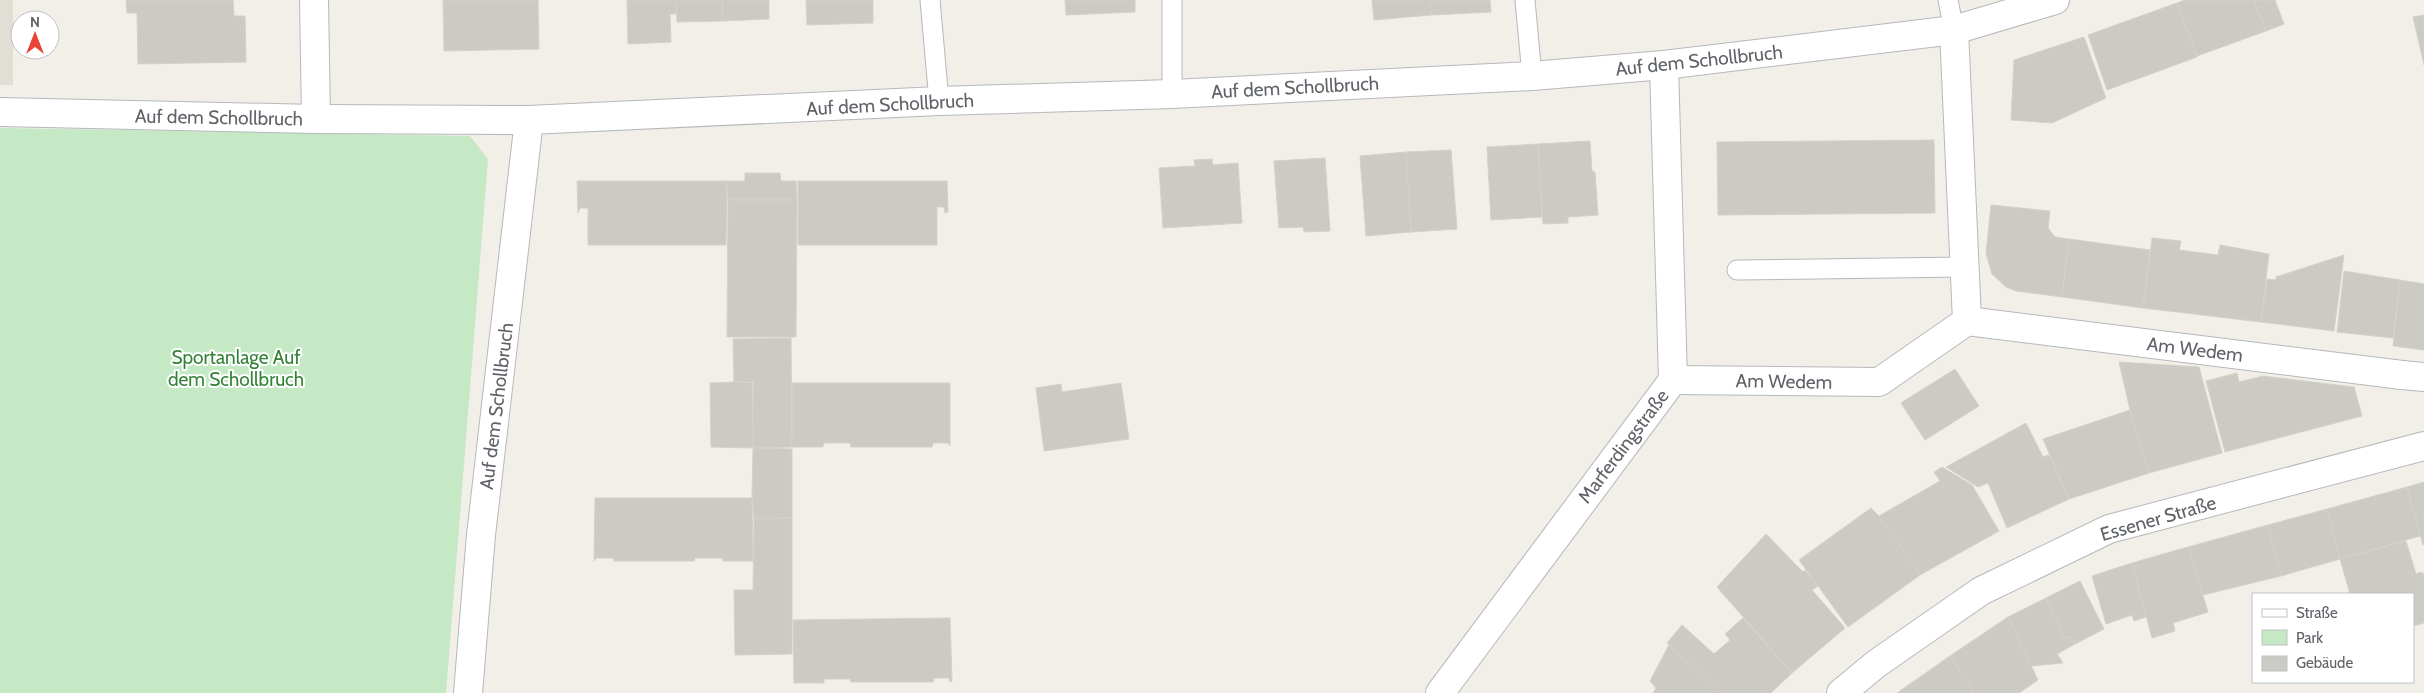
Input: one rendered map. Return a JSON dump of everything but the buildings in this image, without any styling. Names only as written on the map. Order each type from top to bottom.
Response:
[{"type":"street","points":[[314,0],[316,119]]},
{"type":"street","name":"Auf dem Schollbruch","points":[[0,112],[316,119],[529,120],[939,101],[1172,94],[1532,76],[1664,65],[1954,30],[2055,0]]},
{"type":"street","points":[[1954,30],[1967,321]]},
{"type":"street","name":"Marferdingstraße","points":[[1440,693],[1673,380],[1664,65]]},
{"type":"street","name":"Auf dem Schollbruch","points":[[468,693],[482,535],[529,120]]},
{"type":"street","name":"Am Wedem","points":[[1673,380],[1879,382],[1967,321],[2413,376]]},
{"type":"street","name":"Essener Straße","points":[[1841,693],[1876,664],[1981,591],[2109,529],[2424,446]]},
{"type":"lane","points":[[930,0],[939,101]]},
{"type":"lane","points":[[1172,0],[1172,94]]},
{"type":"lane","points":[[1525,0],[1532,76]]},
{"type":"lane","points":[[1948,0],[1954,30]]},
{"type":"lane","points":[[1737,270],[1964,267]]},
{"type":"shaded area","points":[[0,0],[13,0],[13,10],[10,10],[10,60],[13,60],[13,85],[0,85]]},
{"type":"green space","name":"Sportanlage Auf dem Schollbruch","points":[[0,128],[470,136],[488,159],[446,693],[0,693]]}]
